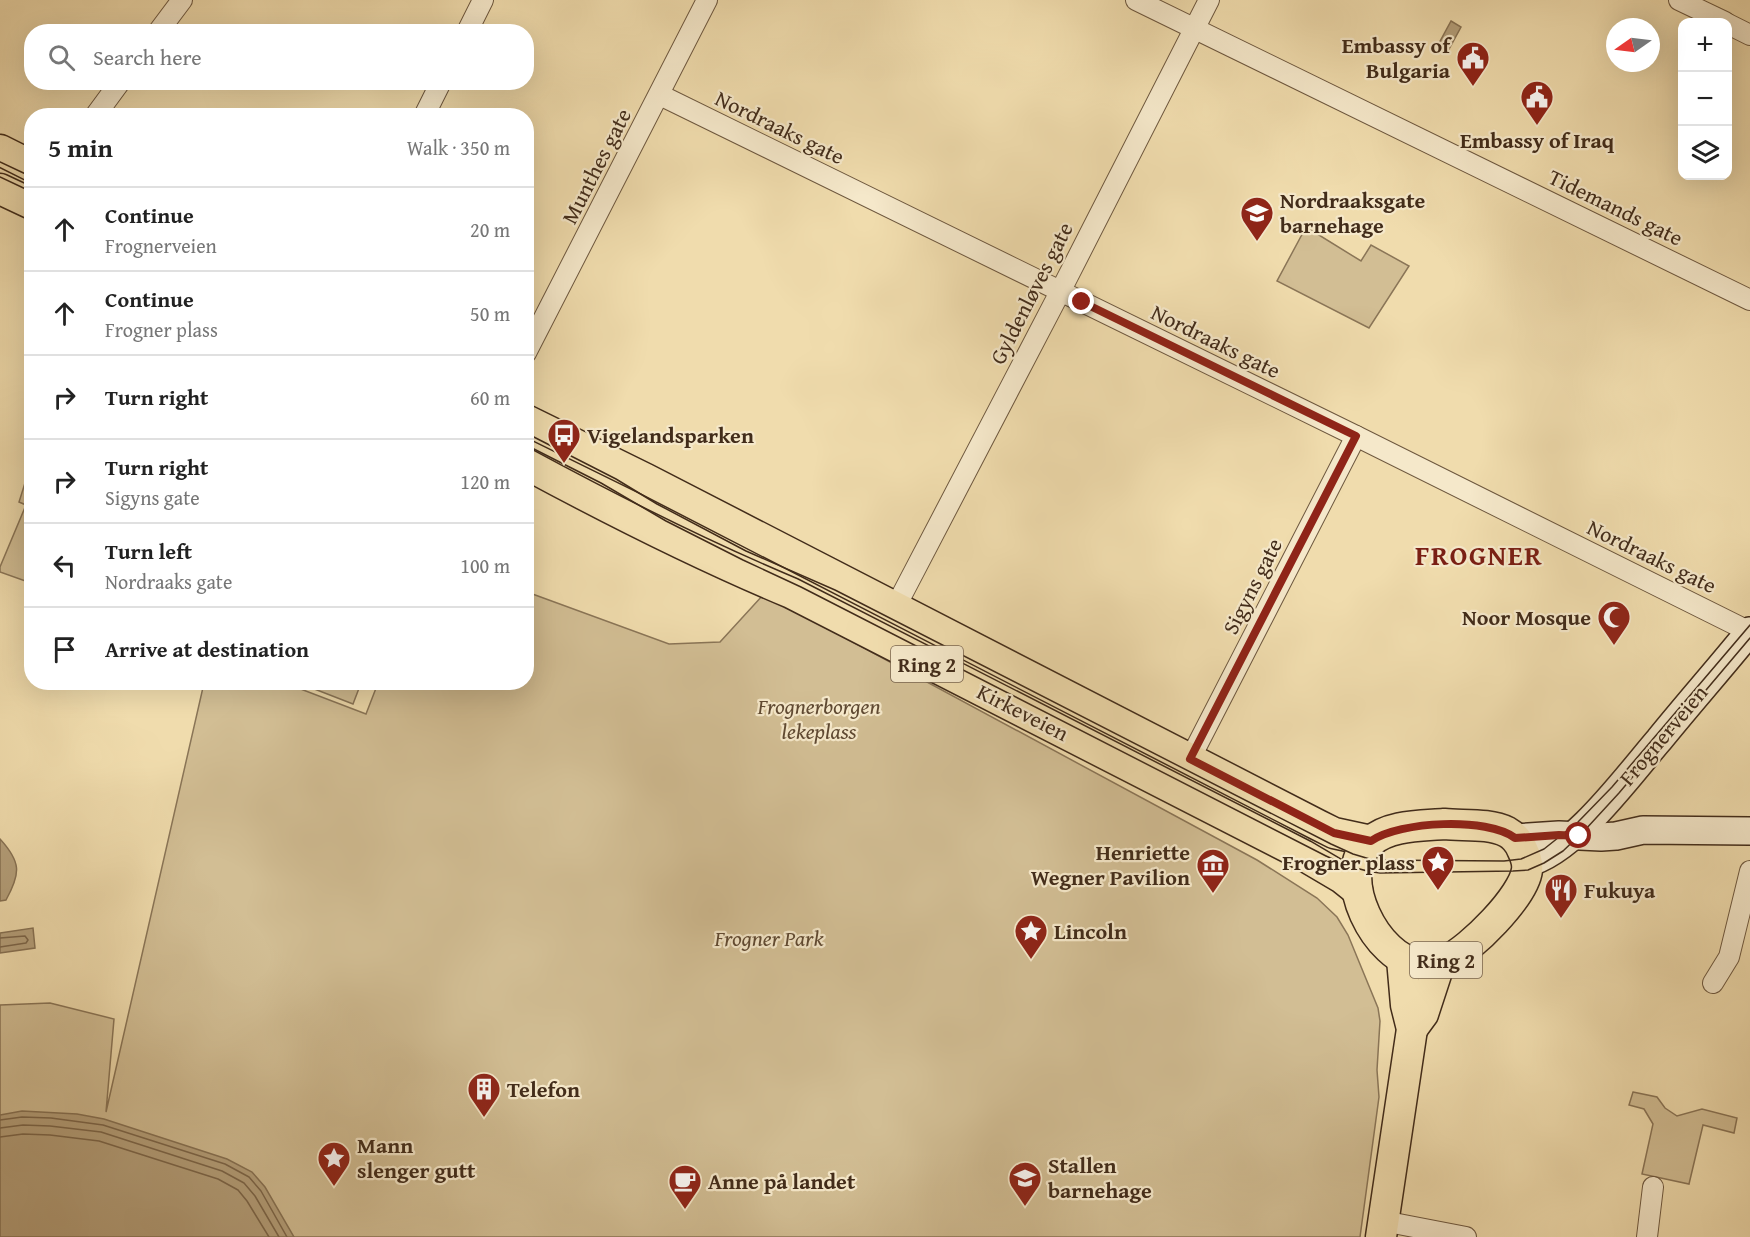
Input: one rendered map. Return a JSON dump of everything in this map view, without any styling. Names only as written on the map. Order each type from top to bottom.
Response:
[{"type":"main road","points":[[0,150],[24,162]]},
{"type":"main road","points":[[0,189],[24,200]]},
{"type":"main road","name":"Ring 2","points":[[534,424],[646,479],[1334,833],[1371,841],[1359,863],[1357,890],[1360,903],[1371,925],[1392,951],[1402,959],[1418,964],[1440,963],[1456,955],[1483,934],[1520,888],[1526,877],[1521,851]]},
{"type":"main road","name":"Kirkeveien","points":[[534,468],[724,565],[791,593],[1183,793],[1325,867],[1357,890]]},
{"type":"main road","points":[[1371,841],[1401,828],[1444,824],[1496,828],[1508,832],[1521,851]]},
{"type":"main road","name":"Ring 2","points":[[1382,1229],[1412,1029],[1406,1005],[1402,959]]},
{"type":"main road","name":"Ring 2","points":[[1412,1029],[1423,1014],[1440,963]]},
{"type":"street","points":[[164,24],[182,0]]},
{"type":"street","points":[[471,24],[483,0]]},
{"type":"street","name":"Munthes gate","points":[[534,338],[707,0]]},
{"type":"street","name":"Tidemands gate","points":[[1136,0],[1750,300]]},
{"type":"street","name":"Gyldenløves gate","points":[[895,608],[1209,0]]},
{"type":"street","points":[[1679,0],[1716,18]]},
{"type":"street","points":[[1732,26],[1750,35]]},
{"type":"street","points":[[101,108],[114,90]]},
{"type":"street","points":[[428,108],[437,90]]},
{"type":"street","name":"Nordraaks gate","points":[[660,95],[1750,632]]},
{"type":"street","name":"Sigyns gate","points":[[1190,759],[1356,436]]},
{"type":"street","name":"Frognerveien","points":[[1521,851],[1543,858],[1572,836],[1592,816],[1750,632]]},
{"type":"street","points":[[1592,816],[1643,830]]},
{"type":"street","points":[[1572,836],[1616,836],[1643,830],[1750,831]]},
{"type":"street","points":[[1713,983],[1729,957],[1750,871]]},
{"type":"street","points":[[1647,1237],[1653,1186]]},
{"type":"street","points":[[1382,1229],[1467,1237]]},
{"type":"green space","points":[[1306,227],[1361,261],[1371,245],[1409,266],[1369,328],[1277,281]]},
{"type":"green space","points":[[24,486],[24,504],[19,502]]},
{"type":"green space","points":[[24,510],[24,580],[0,572]]},
{"type":"green space","name":"Frogner Park","points":[[764,594],[1257,860],[1317,898],[1337,917],[1348,935],[1378,1008],[1380,1021],[1377,1070],[1379,1097],[1360,1237],[0,1237],[0,1005],[50,1003],[114,1019],[106,1112],[202,690],[303,690],[366,714],[375,690],[534,690],[534,595],[669,644],[720,642]]},
{"type":"green space","points":[[317,690],[358,690],[353,704]]},
{"type":"green space","points":[[1633,1092],[1657,1097],[1665,1108],[1677,1116],[1702,1109],[1737,1118],[1734,1133],[1703,1125],[1689,1184],[1642,1174],[1653,1124],[1644,1109],[1629,1105]]},
{"type":"water","points":[[1451,21],[1461,27],[1448,51],[1438,45]]},
{"type":"water","points":[[0,839],[12,854],[16,875],[6,900],[0,901]]},
{"type":"water","points":[[33,928],[35,948],[0,953],[0,933]]},
{"type":"water","points":[[22,1111],[77,1114],[104,1119],[227,1159],[252,1172],[265,1187],[294,1237],[0,1237],[0,1115]]},
{"type":"tram line","points":[[0,162],[24,173]]},
{"type":"tram line","points":[[0,177],[24,188]]},
{"type":"tram line","points":[[534,437],[616,479],[657,504],[746,551],[835,590],[1331,844],[1373,860],[1504,861],[1521,859],[1544,849],[1578,822],[1612,787],[1750,625]]},
{"type":"tram line","points":[[534,449],[601,483],[666,521],[801,587],[1326,856],[1352,867],[1373,872],[1513,871],[1528,870],[1544,863],[1563,851],[1619,793],[1750,638]]},
{"type":"place","name":"Embassy of Bulgaria","points":[[1473,87]]},
{"type":"place","name":"Embassy of Iraq","points":[[1537,126]]},
{"type":"place","name":"Nordraaksgate barnehage","points":[[1257,242]]},
{"type":"place","name":"Vigelandsparken","points":[[564,464]]},
{"type":"place","name":"Noor Mosque","points":[[1614,646]]},
{"type":"place","name":"Frogner plass","points":[[1438,891]]},
{"type":"place","name":"Henriette Wegner Pavilion","points":[[1213,894]]},
{"type":"place","name":"Fukuya","points":[[1561,919]]},
{"type":"place","name":"Lincoln","points":[[1031,960]]},
{"type":"place","name":"Telefon","points":[[484,1118]]},
{"type":"place","name":"Mann slenger gutt","points":[[334,1187]]},
{"type":"place","name":"Stallen barnehage","points":[[1025,1207]]},
{"type":"place","name":"Anne på landet","points":[[685,1210]]},
{"type":"district","name":"FROGNER","points":[[1479,554]]},
{"type":"route","points":[[1082,302],[1356,436],[1190,759],[1334,833],[1345,836],[1371,841],[1401,828],[1444,824],[1496,828],[1508,832],[1515,838],[1579,836]]},
{"type":"park label","name":"Frognerborgen lekeplass","points":[[819,718]]}]
